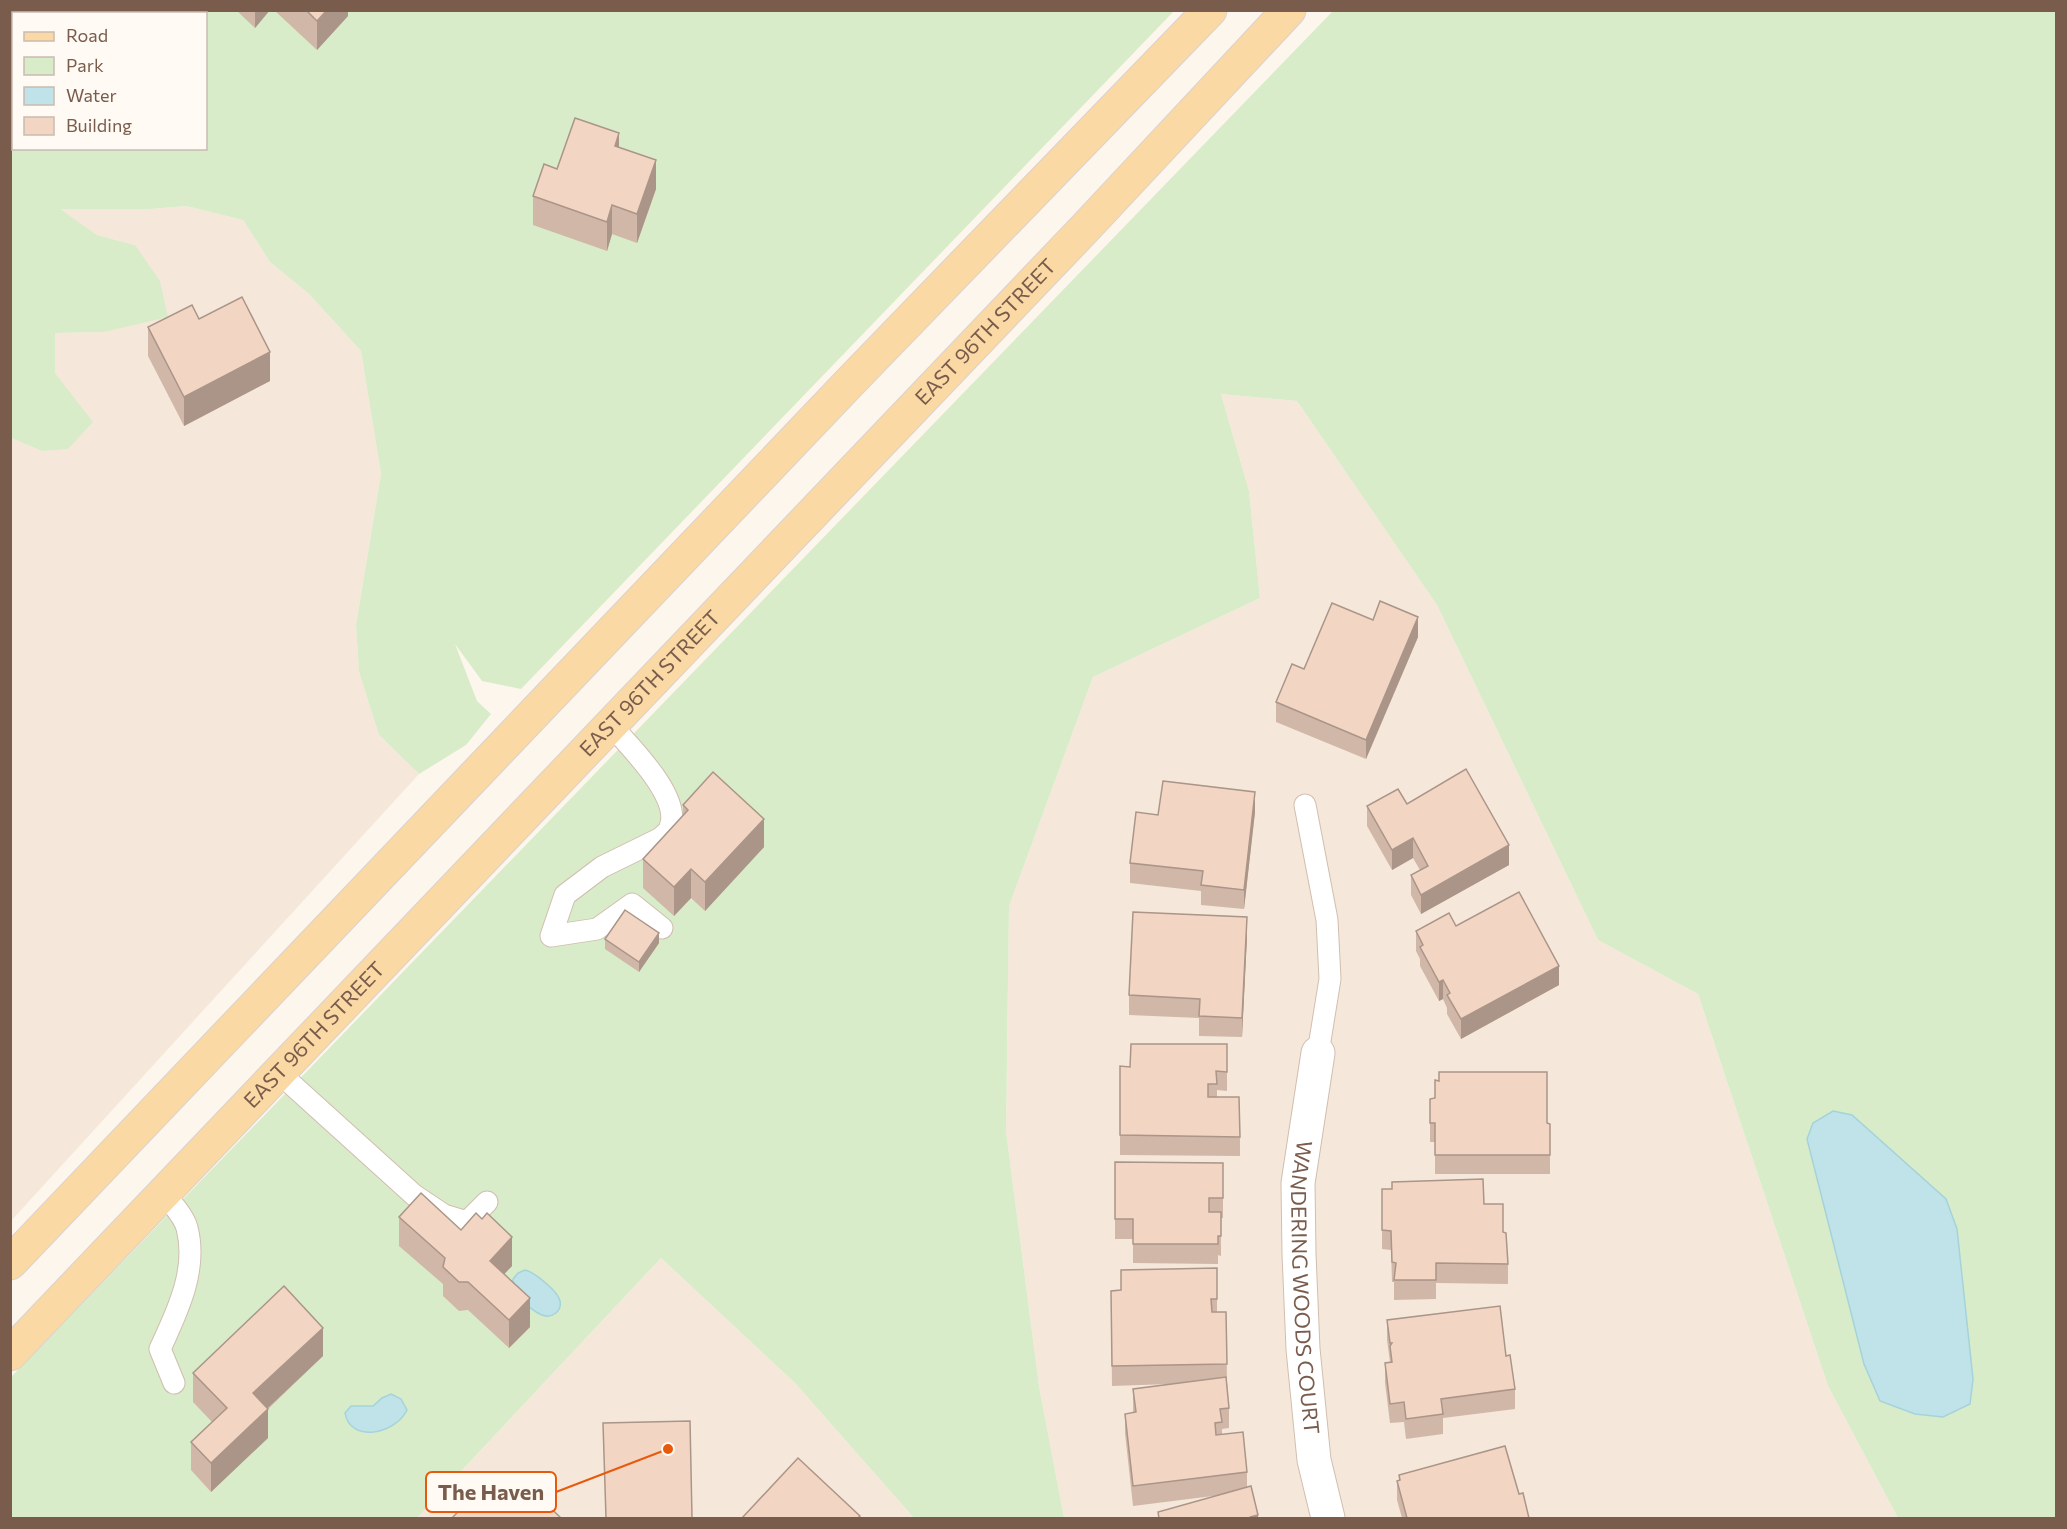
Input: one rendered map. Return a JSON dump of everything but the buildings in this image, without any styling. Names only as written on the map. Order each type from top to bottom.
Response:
[{"type":"main road","points":[[10,1263],[851,381],[1210,10]]},
{"type":"main road","name":"EAST 96TH STREET","points":[[10,1354],[1088,225],[1289,10]]},
{"type":"street","name":"WANDERING WOODS COURT","points":[[1318,1053],[1298,1183],[1299,1254],[1303,1349],[1314,1460],[1328,1518]]},
{"type":"lane","points":[[610,725],[649,769],[659,784],[672,812],[671,825],[669,831],[661,838],[602,867],[565,895],[551,936],[597,929],[633,904],[662,928]]},
{"type":"lane","points":[[1305,805],[1327,920],[1330,979],[1318,1053]]},
{"type":"lane","points":[[278,1072],[414,1195],[444,1215],[467,1222],[487,1202]]},
{"type":"lane","points":[[164,1193],[187,1226],[190,1261],[181,1304],[160,1349],[174,1383]]},
{"type":"shaded area","points":[[186,206],[243,220],[270,262],[309,294],[361,351],[381,474],[356,625],[359,672],[379,735],[419,774],[11,1221],[11,438],[42,451],[55,373],[55,333],[104,332],[135,245],[97,235],[59,209],[151,209]]},
{"type":"shaded area","points":[[1221,394],[1297,401],[1437,605],[1598,940],[1698,994],[1828,1386],[1898,1518],[1064,1518],[1039,1386],[1006,1131],[1009,906],[1093,677],[1260,598],[1249,491]]},
{"type":"shaded area","points":[[661,1258],[795,1383],[914,1518],[417,1518]]},
{"type":"green space","points":[[10,11],[1174,11],[521,689],[482,681],[455,644],[477,701],[491,714],[466,745],[419,774],[379,735],[359,672],[356,625],[381,474],[361,351],[309,294],[270,262],[243,220],[186,206],[151,209],[60,209],[97,235],[135,245],[160,281],[168,317],[104,332],[55,333],[55,373],[93,422],[68,449],[42,451],[11,438]]},
{"type":"green space","points":[[1333,11],[2056,11],[2056,1518],[1898,1518],[1828,1386],[1698,994],[1598,940],[1437,605],[1297,401],[1221,394],[1249,491],[1260,598],[1093,677],[1009,906],[1006,1131],[1039,1386],[1064,1518],[914,1518],[795,1383],[661,1258],[417,1518],[11,1518],[10,1378]]},
{"type":"water","points":[[1833,1111],[1852,1115],[1946,1199],[1957,1229],[1973,1379],[1970,1404],[1943,1417],[1915,1414],[1880,1401],[1864,1364],[1807,1139],[1813,1123]]},
{"type":"water","points":[[525,1270],[545,1282],[555,1292],[560,1301],[556,1313],[546,1316],[538,1313],[513,1292],[513,1279]]},
{"type":"water","points":[[391,1394],[401,1399],[407,1410],[393,1425],[383,1430],[364,1432],[355,1429],[349,1423],[345,1413],[351,1406],[373,1406]]},
{"type":"place","name":"The Haven","points":[[668,1449]]}]
